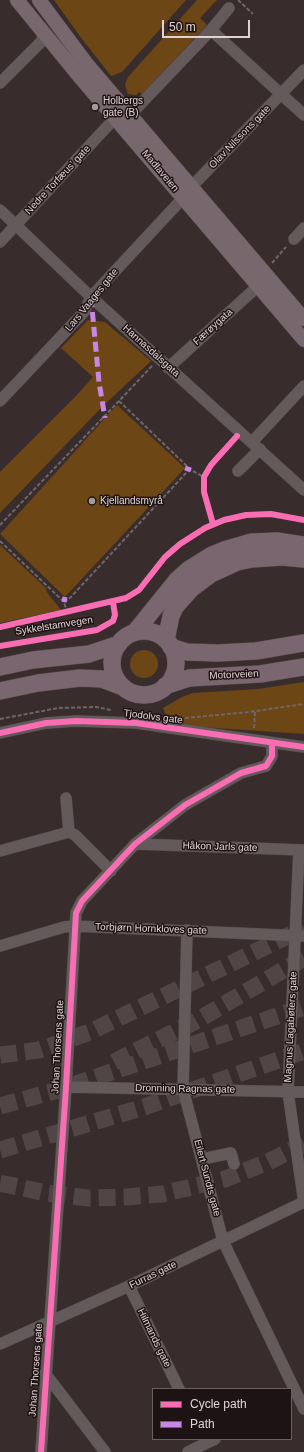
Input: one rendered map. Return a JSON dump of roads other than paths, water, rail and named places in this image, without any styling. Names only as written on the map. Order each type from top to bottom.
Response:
[{"type":"highway","points":[[123,686],[118,681],[112,666],[115,651],[123,639],[135,632],[177,580],[188,570],[212,555],[252,542],[277,541],[304,545]]},
{"type":"highway","points":[[0,691],[38,683],[80,678],[102,679],[123,686],[136,694],[144,695],[159,691],[165,686],[175,670],[175,658],[169,643],[168,628],[175,607],[191,589],[211,574],[231,565],[252,559],[282,557],[304,559]]},
{"type":"highway","points":[[135,632],[151,632],[187,652],[218,654],[256,651],[304,643]]},
{"type":"highway","points":[[0,667],[40,659],[89,654],[119,644]]},
{"type":"highway","name":"Motorveien","points":[[165,686],[189,678],[260,674],[304,667]]},
{"type":"main road","name":"Madlaveien","points":[[17,0],[115,118],[179,203],[258,286],[304,340]]},
{"type":"main road","name":"Madlaveien","points":[[39,0],[86,64],[304,319]]},
{"type":"street","points":[[130,115],[211,30],[229,8]]},
{"type":"street","points":[[211,30],[304,115]]},
{"type":"street","points":[[0,83],[42,41],[43,32]]},
{"type":"street","name":"Olav Nilssons gate","points":[[197,181],[304,70]]},
{"type":"street","name":"Nedre Torfæus' gate","points":[[0,242],[115,118]]},
{"type":"street","name":"Lars Vaages gate","points":[[0,401],[84,312],[91,297],[179,203]]},
{"type":"street","name":"Hannasdalsgata","points":[[0,210],[168,368],[256,445],[304,490]]},
{"type":"street","points":[[294,239],[304,228]]},
{"type":"street","name":"Færøygata","points":[[168,368],[258,286]]},
{"type":"street","points":[[238,471],[256,445],[304,386]]},
{"type":"street","name":"Tjodolvs gate","points":[[0,733],[46,723],[128,723],[304,747]]},
{"type":"street","name":"Johan Thorsens gate","points":[[41,1452],[45,1374],[66,1087],[74,926],[76,913],[82,901],[135,844],[185,805],[242,773],[266,766],[272,756],[272,743]]},
{"type":"street","points":[[66,798],[69,832]]},
{"type":"street","points":[[0,851],[69,832],[75,835],[111,871]]},
{"type":"street","name":"Håkon Jarls gate","points":[[135,844],[302,850]]},
{"type":"street","name":"Magnus Lagabøters gate","points":[[302,850],[300,936],[288,1092],[304,1202]]},
{"type":"street","name":"Torbjørn Hornkloves gate","points":[[0,946],[74,926],[300,936]]},
{"type":"street","name":"Eilert Sundts gate","points":[[187,930],[183,1089],[223,1241],[304,1409]]},
{"type":"street","name":"Dronning Ragnas gate","points":[[66,1087],[304,1092]]},
{"type":"street","points":[[202,1159],[231,1153],[234,1164]]},
{"type":"street","name":"Furras gate","points":[[0,1344],[49,1324],[304,1202]]},
{"type":"street","name":"Hilmands gate","points":[[130,1286],[179,1388]]},
{"type":"street","points":[[45,1374],[105,1452]]},
{"type":"street","points":[[188,1452],[208,1443]]},
{"type":"tunnel","points":[[0,1055],[39,1050],[90,1032],[304,928]]},
{"type":"tunnel","points":[[114,1062],[196,1021],[304,958]]},
{"type":"tunnel","points":[[0,1106],[58,1090],[304,1007]]},
{"type":"tunnel","points":[[0,1150],[144,1107],[304,1051]]},
{"type":"tunnel","points":[[0,1183],[46,1193],[88,1198],[162,1194],[225,1179],[268,1162],[304,1144]]},
{"type":"place","name":"Holbergs gate (B)","points":[[95,107]]},
{"type":"place","name":"Kjellandsmyrå","points":[[92,501]]}]
